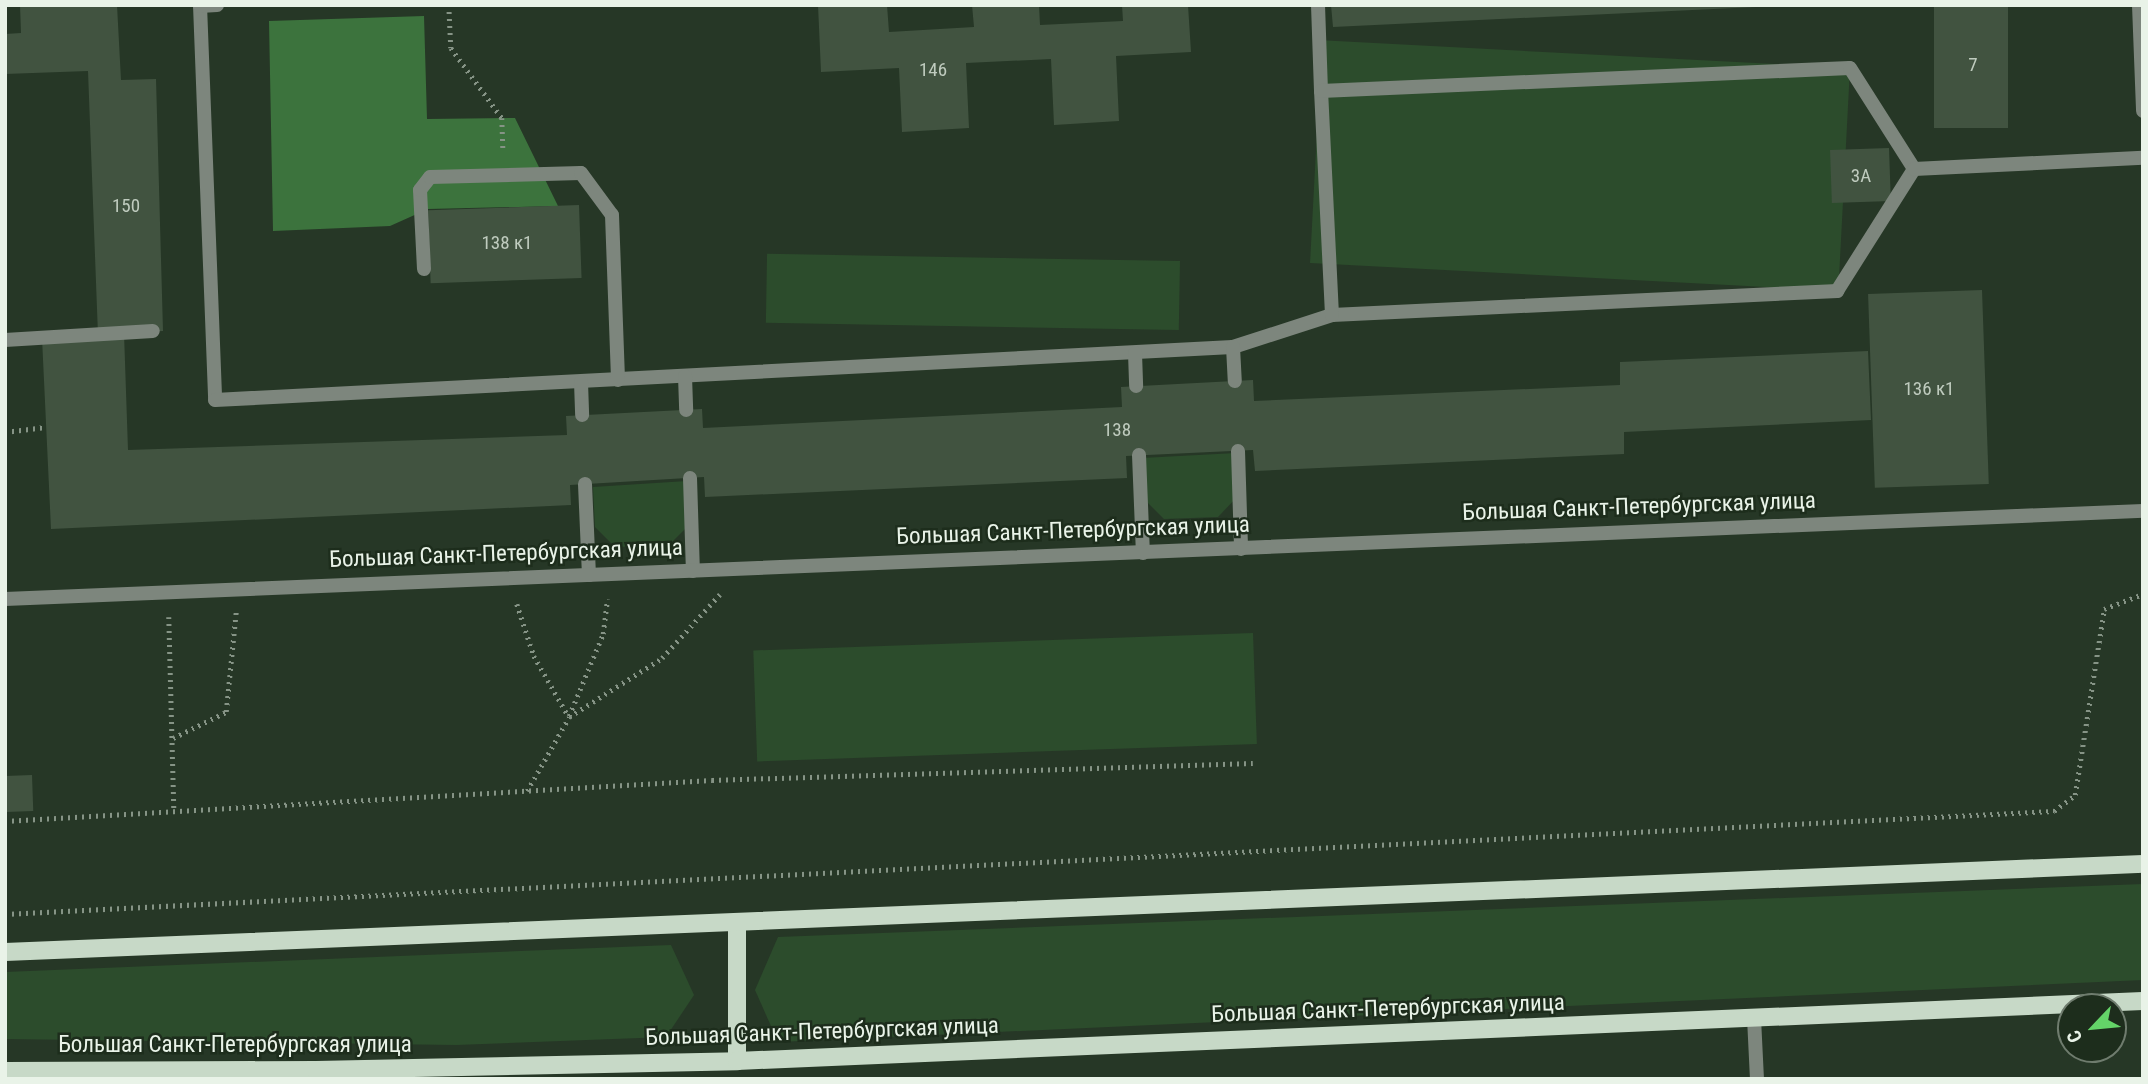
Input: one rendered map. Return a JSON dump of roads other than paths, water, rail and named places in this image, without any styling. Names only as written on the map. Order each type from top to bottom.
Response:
[{"type":"main road","points":[[5,952],[2143,864]]},
{"type":"main road","points":[[737,923],[737,1061]]},
{"type":"main road","name":"Большая Санкт-Петербургская улица","points":[[5,1071],[317,1074],[737,1061],[2143,1001]]},
{"type":"street","points":[[217,5],[200,6],[215,400],[1233,347],[1332,315],[1838,291],[1914,169]]},
{"type":"street","points":[[1318,5],[1332,315]]},
{"type":"street","points":[[2139,5],[2143,111]]},
{"type":"street","points":[[1321,91],[1850,68],[1914,169]]},
{"type":"street","points":[[1914,169],[2143,158]]},
{"type":"street","points":[[424,269],[420,190],[430,177],[582,173],[612,215],[618,380]]},
{"type":"street","points":[[5,340],[153,331]]},
{"type":"street","points":[[1233,347],[1235,381]]},
{"type":"street","points":[[1135,353],[1136,386]]},
{"type":"street","points":[[685,376],[686,410]]},
{"type":"street","points":[[581,382],[582,415]]},
{"type":"street","points":[[1238,451],[1241,549]]},
{"type":"street","points":[[1139,456],[1143,553]]},
{"type":"street","points":[[690,478],[693,571]]},
{"type":"street","points":[[585,484],[589,575]]},
{"type":"street","name":"Большая Санкт-Петербургская улица","points":[[5,599],[2143,511]]},
{"type":"street","points":[[1754,1018],[1757,1079]]}]
